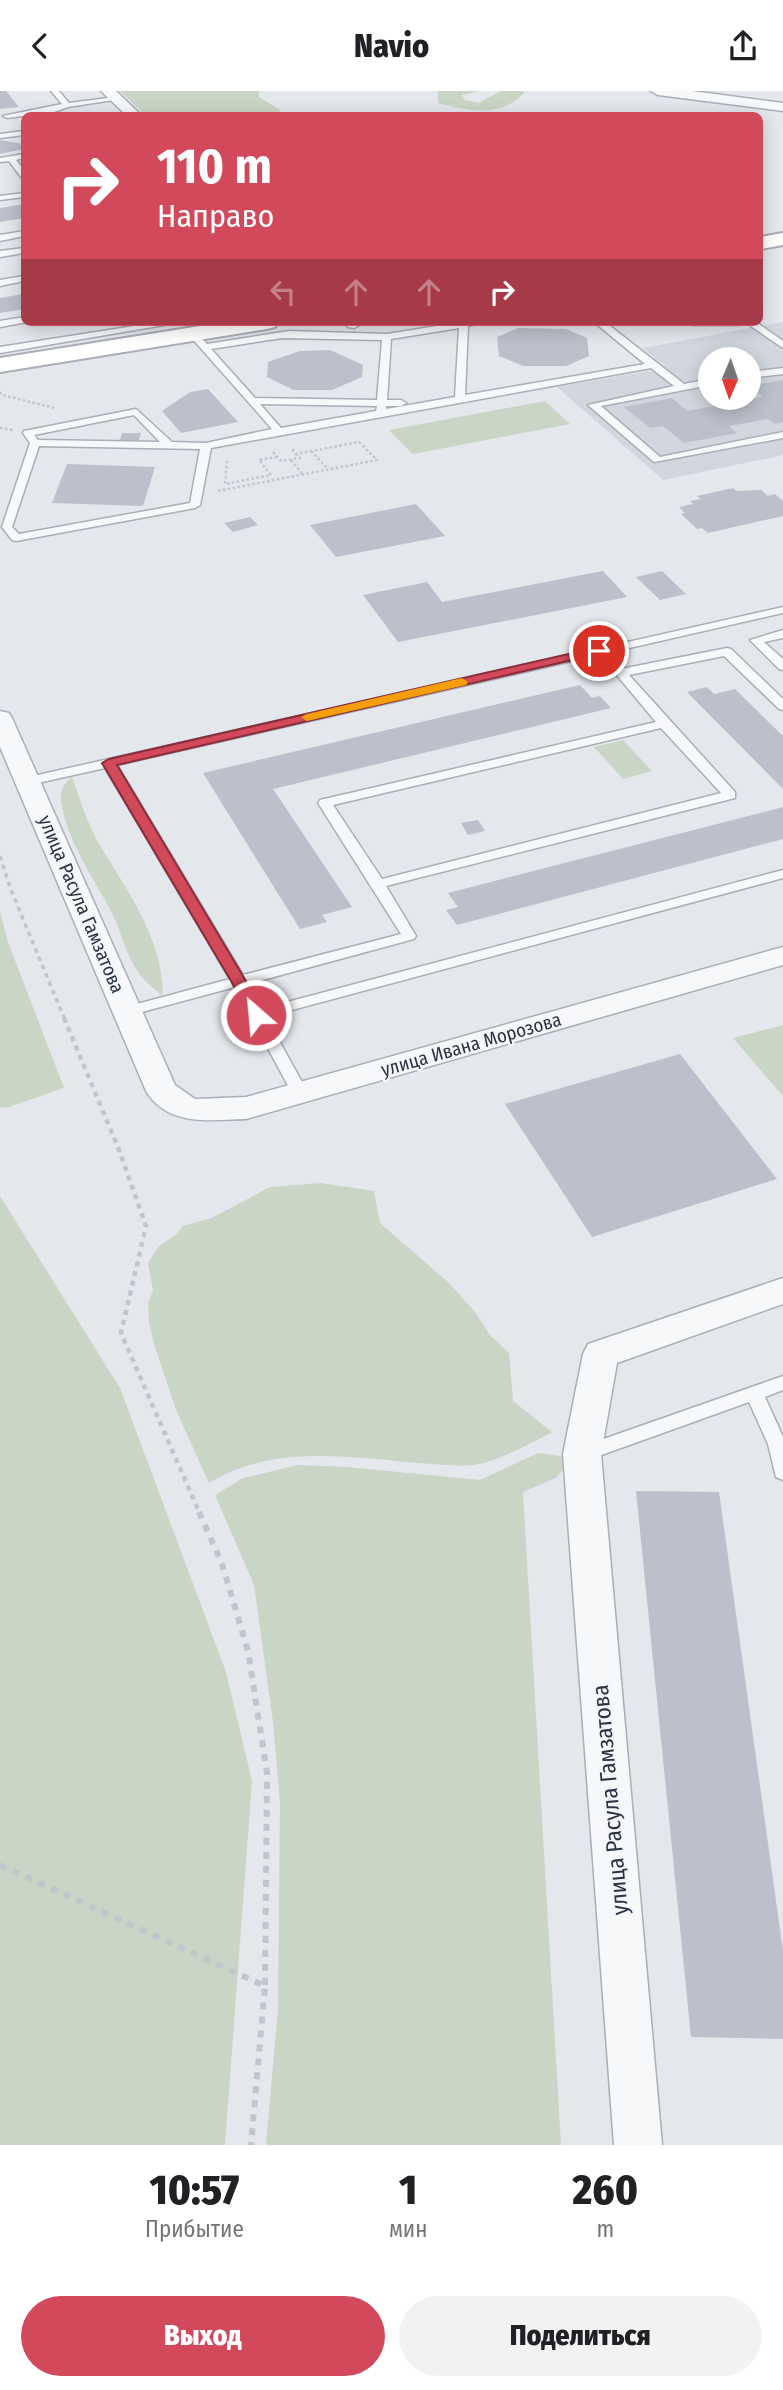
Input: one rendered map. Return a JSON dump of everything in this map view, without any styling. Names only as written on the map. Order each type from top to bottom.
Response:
[{"type":"main road","points":[[763,242],[783,239]]},
{"type":"main road","points":[[0,365],[50,349],[192,334],[273,329]]},
{"type":"street","points":[[658,91],[783,107]]},
{"type":"street","points":[[112,95],[131,112]]},
{"type":"street","name":"улица Расула Гамзатова","points":[[0,718],[162,1091]]},
{"type":"street","name":"улица Ивана Морозова","points":[[162,1091],[189,1110],[246,1108],[783,956]]},
{"type":"street","name":"улица Расула Гамзатова","points":[[638,2145],[582,1454],[601,1354],[783,1291]]},
{"type":"lane","points":[[55,91],[67,105]]},
{"type":"lane","points":[[37,112],[112,95]]},
{"type":"lane","points":[[3,116],[21,114]]},
{"type":"lane","points":[[3,116],[21,118]]},
{"type":"lane","points":[[0,136],[21,133]]},
{"type":"lane","points":[[0,160],[21,156]]},
{"type":"lane","points":[[11,158],[21,171]]},
{"type":"lane","points":[[0,198],[21,195]]},
{"type":"lane","points":[[0,238],[21,234]]},
{"type":"lane","points":[[0,254],[21,251]]},
{"type":"lane","points":[[0,283],[21,280]]},
{"type":"lane","points":[[0,324],[21,320]]},
{"type":"lane","points":[[273,329],[309,326]]},
{"type":"lane","points":[[273,329],[387,337],[458,326]]},
{"type":"lane","points":[[460,399],[464,326]]},
{"type":"lane","points":[[604,326],[683,388]]},
{"type":"lane","points":[[756,326],[783,345]]},
{"type":"lane","points":[[192,334],[279,432]]},
{"type":"lane","points":[[382,408],[387,337]]},
{"type":"lane","points":[[0,350],[50,349]]},
{"type":"lane","points":[[761,373],[780,370],[783,351]]},
{"type":"lane","points":[[35,443],[206,446],[382,408],[438,403],[653,365]]},
{"type":"lane","points":[[698,385],[593,405],[658,460],[783,435]]},
{"type":"lane","points":[[252,401],[382,408]]},
{"type":"lane","points":[[35,443],[28,433],[136,412],[169,445]]},
{"type":"lane","points":[[35,443],[7,527],[16,538],[195,505],[206,446]]},
{"type":"lane","points":[[29,781],[783,610]]},
{"type":"lane","points":[[783,634],[756,640],[783,666]]},
{"type":"lane","points":[[378,884],[730,795],[599,651]]},
{"type":"lane","points":[[621,673],[727,652],[783,706]]},
{"type":"lane","points":[[127,1011],[410,936],[325,803],[664,724]]},
{"type":"lane","points":[[109,763],[239,981],[300,1093]]},
{"type":"lane","points":[[256,1015],[783,874]]},
{"type":"lane","points":[[582,1454],[783,1383]]},
{"type":"lane","points":[[754,1393],[778,1444],[783,1472]]},
{"type":"path","points":[[1,394],[76,413],[92,421]]},
{"type":"path","points":[[197,495],[377,460],[359,442],[296,454]]},
{"type":"path","points":[[292,448],[300,458],[281,461],[277,457],[273,452],[292,448]]},
{"type":"path","points":[[311,451],[328,470]]},
{"type":"path","points":[[227,458],[225,484],[271,475],[253,453]]},
{"type":"path","points":[[259,460],[277,457]]},
{"type":"path","points":[[290,460],[303,475]]},
{"type":"path","points":[[249,479],[253,484]]},
{"type":"path","points":[[0,856],[11,890],[119,1150],[146,1226],[121,1333],[222,1564],[248,1651],[267,1773],[265,1986],[251,2145]]},
{"type":"path","points":[[0,1865],[265,1986]]},
{"type":"shaded area","points":[[783,322],[783,455],[663,480],[557,387],[667,368],[643,348]]},
{"type":"green space","points":[[120,91],[259,91],[259,97],[280,112],[142,112]]},
{"type":"green space","points":[[438,91],[480,91],[462,95],[465,100],[478,103],[501,91],[524,93],[505,106],[472,110],[438,103]]},
{"type":"green space","points":[[545,401],[570,424],[413,454],[389,430]]},
{"type":"green space","points":[[623,740],[652,771],[623,779],[594,747]]},
{"type":"green space","points":[[72,777],[94,834],[150,935],[157,954],[163,996],[145,980],[133,964],[110,909],[69,832],[61,796],[63,787]]},
{"type":"green space","points":[[0,912],[8,942],[64,1088],[6,1108],[0,1107]]},
{"type":"green space","points":[[783,1025],[783,1096],[733,1038]]},
{"type":"green space","points":[[321,1183],[374,1191],[380,1223],[449,1283],[475,1312],[490,1335],[509,1353],[513,1401],[552,1432],[502,1457],[473,1465],[452,1466],[311,1456],[258,1463],[209,1483],[176,1410],[154,1344],[149,1323],[148,1303],[153,1290],[148,1263],[159,1246],[176,1235],[183,1226],[212,1218],[270,1187]]},
{"type":"green space","points":[[0,1196],[120,1388],[226,1672],[252,1781],[225,2145],[0,2145]]},
{"type":"green space","points":[[538,1453],[561,1456],[565,1467],[556,1478],[523,1492],[561,2145],[266,2145],[278,2008],[280,1802],[273,1722],[254,1585],[215,1495],[243,1478],[298,1465],[480,1480]]},
{"type":"building","points":[[0,91],[6,91],[19,107],[0,109]]},
{"type":"building","points":[[0,140],[21,144],[21,150],[0,154]]},
{"type":"building","points":[[21,204],[21,218],[0,222],[0,208]]},
{"type":"building","points":[[21,294],[21,310],[0,313],[0,298]]},
{"type":"building","points":[[518,328],[566,329],[587,338],[589,356],[566,366],[523,366],[499,356],[497,337]]},
{"type":"building","points":[[330,350],[363,365],[362,377],[332,390],[294,390],[267,377],[268,362],[300,351]]},
{"type":"building","points":[[783,380],[783,422],[775,424],[768,419],[729,426],[737,433],[684,443],[663,426],[650,428],[624,407],[672,398],[687,411],[761,410],[761,384]]},
{"type":"building","points":[[208,389],[238,422],[181,433],[162,411],[190,392]]},
{"type":"building","points":[[122,433],[141,433],[139,440],[120,440]]},
{"type":"building","points":[[67,464],[155,467],[143,506],[52,503]]},
{"type":"building","points":[[733,488],[736,491],[761,490],[768,496],[775,494],[783,501],[783,516],[708,533],[702,528],[697,529],[681,514],[685,513],[679,507],[701,499],[697,496]]},
{"type":"building","points":[[416,504],[445,536],[336,557],[310,525]]},
{"type":"building","points":[[250,517],[258,525],[233,532],[224,523]]},
{"type":"building","points":[[603,571],[627,597],[398,642],[363,595],[427,582],[442,602]]},
{"type":"building","points":[[662,571],[686,594],[660,600],[636,577]]},
{"type":"building","points":[[580,685],[592,698],[600,696],[611,708],[273,789],[352,907],[322,915],[327,922],[300,929],[203,773]]},
{"type":"building","points":[[707,687],[714,694],[735,689],[783,736],[783,789],[687,692]]},
{"type":"building","points":[[783,807],[783,839],[457,925],[446,910],[458,907],[448,893]]},
{"type":"building","points":[[478,820],[485,831],[468,835],[461,823]]},
{"type":"building","points":[[680,1054],[777,1179],[592,1237],[505,1104]]},
{"type":"building","points":[[636,1491],[719,1492],[783,1951],[783,2039],[691,2037]]},
{"type":"slow traffic","points":[[307,717],[462,682]]},
{"type":"route","points":[[256,1015],[239,981],[109,763],[599,651]]}]
